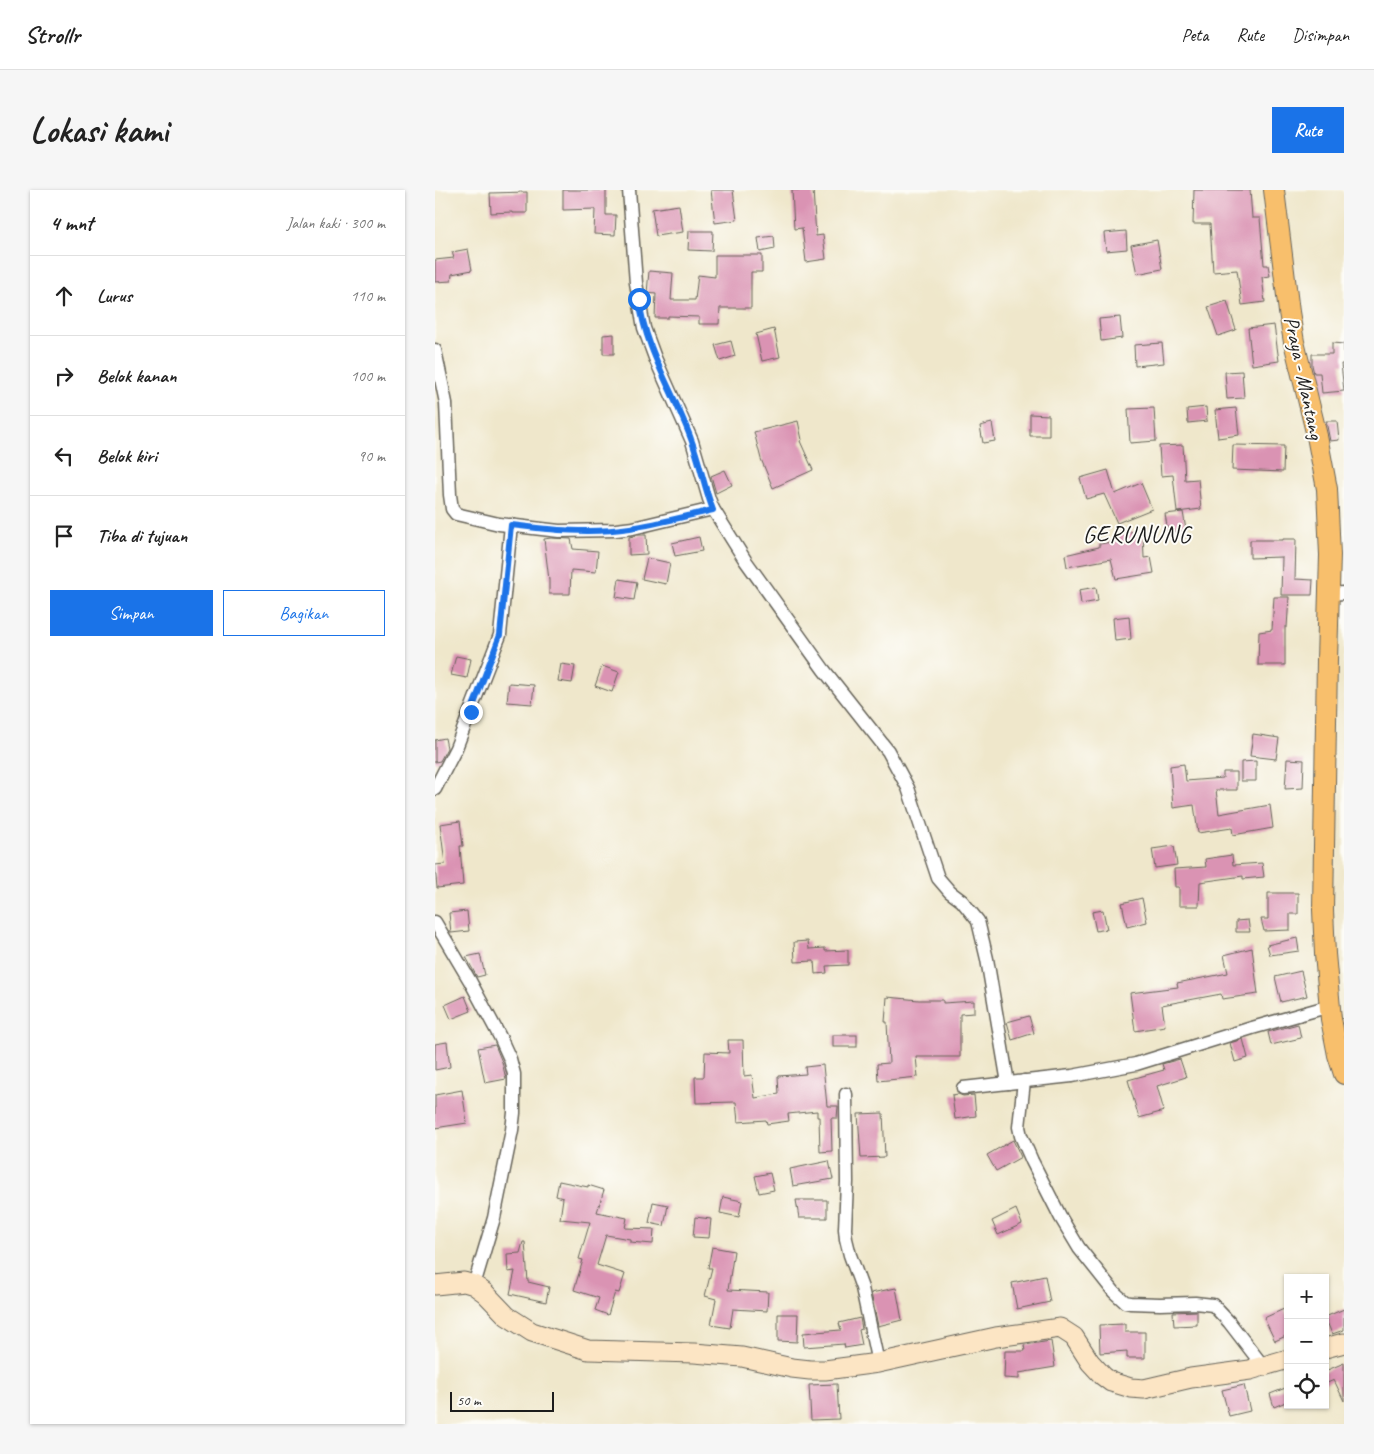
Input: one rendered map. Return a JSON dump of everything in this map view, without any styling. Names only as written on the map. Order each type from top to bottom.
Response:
[{"type":"main road","name":"Praya - Mantang","points":[[1274,190],[1294,342],[1317,436],[1327,489],[1337,593],[1327,660],[1323,910],[1330,1006],[1338,1055],[1344,1074]]},
{"type":"street","points":[[629,190],[636,284],[644,328],[655,358],[692,441],[713,510],[745,560],[824,670],[888,751],[908,788],[938,878],[950,892],[962,900],[978,921],[987,959],[1009,1083]]},
{"type":"street","points":[[435,350],[446,404],[450,495],[453,511],[459,516],[559,531],[616,530],[713,510]]},
{"type":"street","points":[[435,789],[460,739],[500,635],[511,525]]},
{"type":"street","points":[[435,922],[501,1036],[514,1074],[512,1130],[494,1218],[475,1285]]},
{"type":"street","points":[[963,1088],[1072,1076],[1136,1064],[1330,1006]]},
{"type":"street","points":[[1024,1081],[1019,1127],[1031,1161],[1079,1248],[1114,1292],[1130,1304],[1195,1302],[1213,1306],[1229,1322],[1263,1366]]},
{"type":"street","points":[[846,1094],[846,1239],[862,1288],[878,1364]]},
{"type":"street","points":[[435,1285],[464,1282],[475,1285],[507,1316],[532,1332],[588,1350],[694,1353],[741,1357],[810,1370],[878,1364],[996,1337],[1060,1328],[1074,1337],[1090,1362],[1103,1376],[1111,1382],[1131,1388],[1144,1389],[1191,1378],[1250,1370],[1284,1360]]},
{"type":"street","points":[[1329,1347],[1344,1343]]},
{"type":"building","points":[[563,190],[606,190],[606,215],[616,215],[615,235],[594,234],[595,209],[563,210]]},
{"type":"building","points":[[711,190],[733,190],[737,220],[715,223]]},
{"type":"building","points":[[792,190],[813,190],[816,236],[823,235],[826,259],[806,262],[802,228],[794,229]]},
{"type":"building","points":[[1194,190],[1250,190],[1252,218],[1260,218],[1264,265],[1268,265],[1270,276],[1262,277],[1265,302],[1242,305],[1237,270],[1213,272],[1210,224],[1193,224]]},
{"type":"building","points":[[527,192],[527,213],[491,213],[490,193]]},
{"type":"building","points":[[679,205],[683,232],[656,236],[652,209]]},
{"type":"building","points":[[689,231],[713,231],[712,251],[688,250]]},
{"type":"building","points":[[1126,231],[1127,249],[1106,251],[1104,233]]},
{"type":"building","points":[[774,236],[775,249],[760,252],[758,238]]},
{"type":"building","points":[[1157,240],[1162,269],[1137,274],[1131,245]]},
{"type":"building","points":[[468,249],[472,270],[452,274],[451,281],[435,282],[435,260],[454,258],[452,252]]},
{"type":"building","points":[[715,255],[762,255],[762,272],[751,272],[751,308],[720,308],[719,324],[699,324],[699,317],[668,316],[668,318],[655,318],[656,294],[647,293],[649,271],[673,273],[671,300],[695,300],[698,275],[715,277]]},
{"type":"building","points":[[1227,301],[1236,330],[1218,336],[1208,307]]},
{"type":"building","points":[[1120,317],[1122,338],[1101,341],[1099,319]]},
{"type":"building","points":[[1274,325],[1279,361],[1252,365],[1248,328]]},
{"type":"building","points":[[774,329],[780,357],[762,361],[756,334]]},
{"type":"building","points":[[614,334],[614,354],[603,354],[603,335]]},
{"type":"building","points":[[731,341],[735,356],[720,361],[715,345]]},
{"type":"building","points":[[1162,343],[1164,363],[1135,366],[1134,345]]},
{"type":"building","points":[[1332,343],[1344,344],[1344,364],[1341,364],[1344,391],[1322,393],[1320,373],[1314,373],[1312,354],[1332,354]]},
{"type":"building","points":[[1242,371],[1244,398],[1227,399],[1225,372]]},
{"type":"building","points":[[1206,407],[1207,421],[1188,423],[1187,409]]},
{"type":"building","points":[[1154,408],[1156,441],[1130,443],[1128,409]]},
{"type":"building","points":[[1236,408],[1239,435],[1218,438],[1215,410]]},
{"type":"building","points":[[1030,414],[1049,415],[1049,436],[1030,436]]},
{"type":"building","points":[[798,421],[802,440],[800,441],[813,470],[773,488],[761,459],[754,432]]},
{"type":"building","points":[[1326,421],[1337,421],[1339,440],[1330,441]]},
{"type":"building","points":[[992,423],[995,441],[983,443],[980,426]]},
{"type":"building","points":[[1183,445],[1185,480],[1198,479],[1201,509],[1177,512],[1173,475],[1161,476],[1159,446]]},
{"type":"building","points":[[1233,445],[1284,446],[1283,472],[1232,470]]},
{"type":"building","points":[[725,470],[732,485],[716,493],[711,476]]},
{"type":"building","points":[[1108,470],[1115,494],[1141,483],[1152,509],[1117,523],[1104,494],[1086,499],[1080,478]]},
{"type":"building","points":[[1183,512],[1186,530],[1168,532],[1165,514]]},
{"type":"building","points":[[1143,531],[1144,558],[1151,557],[1154,573],[1116,579],[1111,559],[1067,567],[1065,555],[1099,547],[1099,544],[1118,541],[1118,533]]},
{"type":"building","points":[[646,535],[647,554],[629,555],[629,537]]},
{"type":"building","points":[[699,537],[702,551],[675,556],[672,543]]},
{"type":"building","points":[[544,539],[571,539],[573,549],[598,551],[596,572],[571,570],[570,594],[549,594]]},
{"type":"building","points":[[1296,539],[1295,579],[1313,580],[1312,595],[1281,595],[1282,557],[1250,558],[1250,540]]},
{"type":"building","points":[[647,558],[670,563],[666,584],[642,579]]},
{"type":"building","points":[[619,579],[637,582],[634,600],[616,597]]},
{"type":"building","points":[[1096,587],[1098,601],[1081,604],[1079,590]]},
{"type":"building","points":[[1274,597],[1289,597],[1287,627],[1285,627],[1285,665],[1258,665],[1259,632],[1272,630]]},
{"type":"building","points":[[1129,616],[1131,639],[1115,641],[1113,618]]},
{"type":"building","points":[[456,656],[471,659],[467,678],[451,675]]},
{"type":"building","points":[[561,664],[575,666],[572,683],[558,681]]},
{"type":"building","points":[[602,666],[619,672],[612,692],[595,686]]},
{"type":"building","points":[[509,683],[534,685],[532,704],[507,702]]},
{"type":"building","points":[[1253,734],[1279,738],[1276,759],[1250,756]]},
{"type":"building","points":[[445,738],[447,748],[440,761],[435,762],[435,740]]},
{"type":"building","points":[[1287,759],[1304,760],[1303,788],[1285,789]]},
{"type":"building","points":[[1256,761],[1256,781],[1241,781],[1241,762]]},
{"type":"building","points":[[1184,764],[1186,781],[1223,778],[1223,772],[1237,772],[1237,790],[1216,790],[1219,814],[1270,805],[1273,828],[1233,835],[1232,828],[1198,833],[1194,805],[1173,808],[1170,766]]},
{"type":"building","points":[[460,821],[463,846],[460,846],[463,885],[437,888],[435,865],[445,864],[440,824]]},
{"type":"building","points":[[1174,846],[1177,865],[1155,868],[1152,849]]},
{"type":"building","points":[[1232,855],[1233,865],[1262,863],[1264,877],[1243,879],[1243,876],[1200,882],[1199,906],[1179,906],[1179,887],[1175,887],[1174,869],[1206,867],[1205,859]]},
{"type":"building","points":[[1268,893],[1298,893],[1298,914],[1290,914],[1290,930],[1264,931],[1261,919],[1268,919]]},
{"type":"building","points":[[1142,898],[1147,922],[1127,927],[1122,903]]},
{"type":"building","points":[[1103,910],[1107,929],[1096,931],[1092,912]]},
{"type":"building","points":[[467,911],[469,931],[451,933],[449,913]]},
{"type":"building","points":[[1248,920],[1250,932],[1236,932],[1236,921]]},
{"type":"building","points":[[1297,938],[1299,951],[1270,955],[1267,945]]},
{"type":"building","points":[[808,941],[809,949],[825,948],[825,951],[848,950],[848,965],[826,966],[827,973],[815,974],[814,961],[795,962],[794,942]]},
{"type":"building","points":[[1252,948],[1258,994],[1222,999],[1221,994],[1162,1005],[1165,1026],[1135,1031],[1130,993],[1178,987],[1177,983],[1228,973],[1224,955]]},
{"type":"building","points":[[480,954],[485,975],[477,977],[466,957]]},
{"type":"building","points":[[1301,971],[1307,996],[1281,1002],[1275,977]]},
{"type":"building","points":[[465,996],[471,1011],[451,1019],[445,1005]]},
{"type":"building","points":[[887,997],[943,1000],[943,1003],[974,1001],[974,1013],[960,1014],[960,1057],[916,1057],[918,1077],[878,1081],[877,1064],[889,1063],[887,1022],[885,1022]]},
{"type":"building","points":[[1029,1016],[1034,1033],[1012,1040],[1007,1022]]},
{"type":"building","points":[[1298,1024],[1301,1038],[1271,1045],[1268,1032]]},
{"type":"building","points":[[833,1035],[857,1035],[857,1047],[833,1047]]},
{"type":"building","points":[[1243,1039],[1248,1058],[1235,1062],[1230,1043]]},
{"type":"building","points":[[728,1040],[743,1040],[744,1076],[752,1075],[755,1098],[779,1094],[778,1076],[806,1074],[805,1067],[823,1065],[827,1106],[838,1106],[837,1118],[831,1118],[832,1151],[820,1152],[819,1117],[817,1117],[817,1111],[788,1114],[789,1121],[767,1124],[766,1120],[738,1122],[736,1102],[696,1103],[695,1077],[704,1077],[705,1052],[729,1053]]},
{"type":"building","points":[[447,1042],[450,1067],[435,1070],[435,1044]]},
{"type":"building","points":[[495,1045],[506,1079],[485,1083],[478,1048]]},
{"type":"building","points":[[1180,1059],[1186,1077],[1157,1086],[1164,1111],[1139,1118],[1128,1080],[1164,1070],[1162,1064]]},
{"type":"building","points":[[462,1090],[467,1123],[435,1128],[435,1095]]},
{"type":"building","points":[[958,1094],[963,1096],[974,1095],[976,1116],[955,1119],[952,1095]]},
{"type":"building","points":[[883,1113],[885,1157],[861,1158],[858,1114]]},
{"type":"building","points":[[1013,1140],[1021,1157],[996,1171],[987,1155]]},
{"type":"building","points":[[829,1161],[833,1179],[793,1186],[790,1169]]},
{"type":"building","points":[[770,1173],[774,1190],[759,1193],[755,1176]]},
{"type":"building","points":[[559,1181],[588,1187],[588,1185],[604,1190],[597,1212],[627,1218],[625,1228],[654,1229],[653,1244],[630,1242],[630,1239],[606,1235],[597,1265],[625,1274],[619,1293],[615,1292],[608,1315],[595,1310],[599,1298],[574,1290],[583,1260],[579,1259],[590,1222],[560,1219],[563,1198],[556,1196]]},
{"type":"building","points":[[723,1197],[742,1201],[739,1217],[720,1213]]},
{"type":"building","points":[[796,1200],[827,1200],[827,1218],[799,1218]]},
{"type":"building","points":[[653,1202],[668,1205],[664,1226],[649,1223]]},
{"type":"building","points":[[1016,1209],[1022,1224],[998,1235],[992,1221]]},
{"type":"building","points":[[695,1217],[711,1219],[709,1238],[693,1237]]},
{"type":"building","points":[[523,1242],[525,1242],[528,1282],[549,1287],[546,1302],[510,1294],[515,1271],[508,1272],[507,1254],[520,1253]]},
{"type":"building","points":[[712,1247],[734,1251],[728,1290],[768,1292],[767,1311],[733,1309],[730,1328],[711,1325],[716,1299],[705,1296],[712,1268],[708,1268]]},
{"type":"building","points":[[1045,1276],[1050,1302],[1017,1309],[1012,1283]]},
{"type":"building","points":[[896,1288],[902,1320],[878,1326],[871,1293]]},
{"type":"building","points":[[1284,1309],[1284,1337],[1275,1341],[1264,1318]]},
{"type":"building","points":[[1344,1309],[1344,1330],[1332,1334],[1329,1327],[1329,1315]]},
{"type":"building","points":[[1197,1311],[1197,1325],[1174,1326],[1173,1312]]},
{"type":"building","points":[[778,1314],[798,1314],[797,1342],[778,1341]]},
{"type":"building","points":[[860,1318],[862,1329],[859,1330],[862,1345],[845,1348],[844,1344],[804,1347],[803,1333],[841,1330],[839,1323]]},
{"type":"building","points":[[1125,1324],[1125,1332],[1145,1332],[1145,1358],[1127,1358],[1127,1351],[1100,1353],[1099,1325]]},
{"type":"building","points":[[1051,1341],[1055,1367],[1019,1373],[1019,1379],[1004,1378],[1005,1351],[1025,1351],[1024,1345]]},
{"type":"building","points":[[1344,1363],[1344,1401],[1334,1380],[1329,1382],[1329,1369]]},
{"type":"building","points":[[837,1384],[839,1419],[811,1420],[809,1385]]},
{"type":"building","points":[[1244,1385],[1250,1411],[1229,1416],[1222,1390]]},
{"type":"building","points":[[1284,1389],[1284,1403],[1274,1407],[1270,1394]]},
{"type":"district","name":"GERUNUNG","points":[[1137,534]]},
{"type":"route","points":[[471,712],[500,635],[511,525],[559,531],[616,530],[713,510],[692,441],[655,358],[644,328],[639,299]]}]
